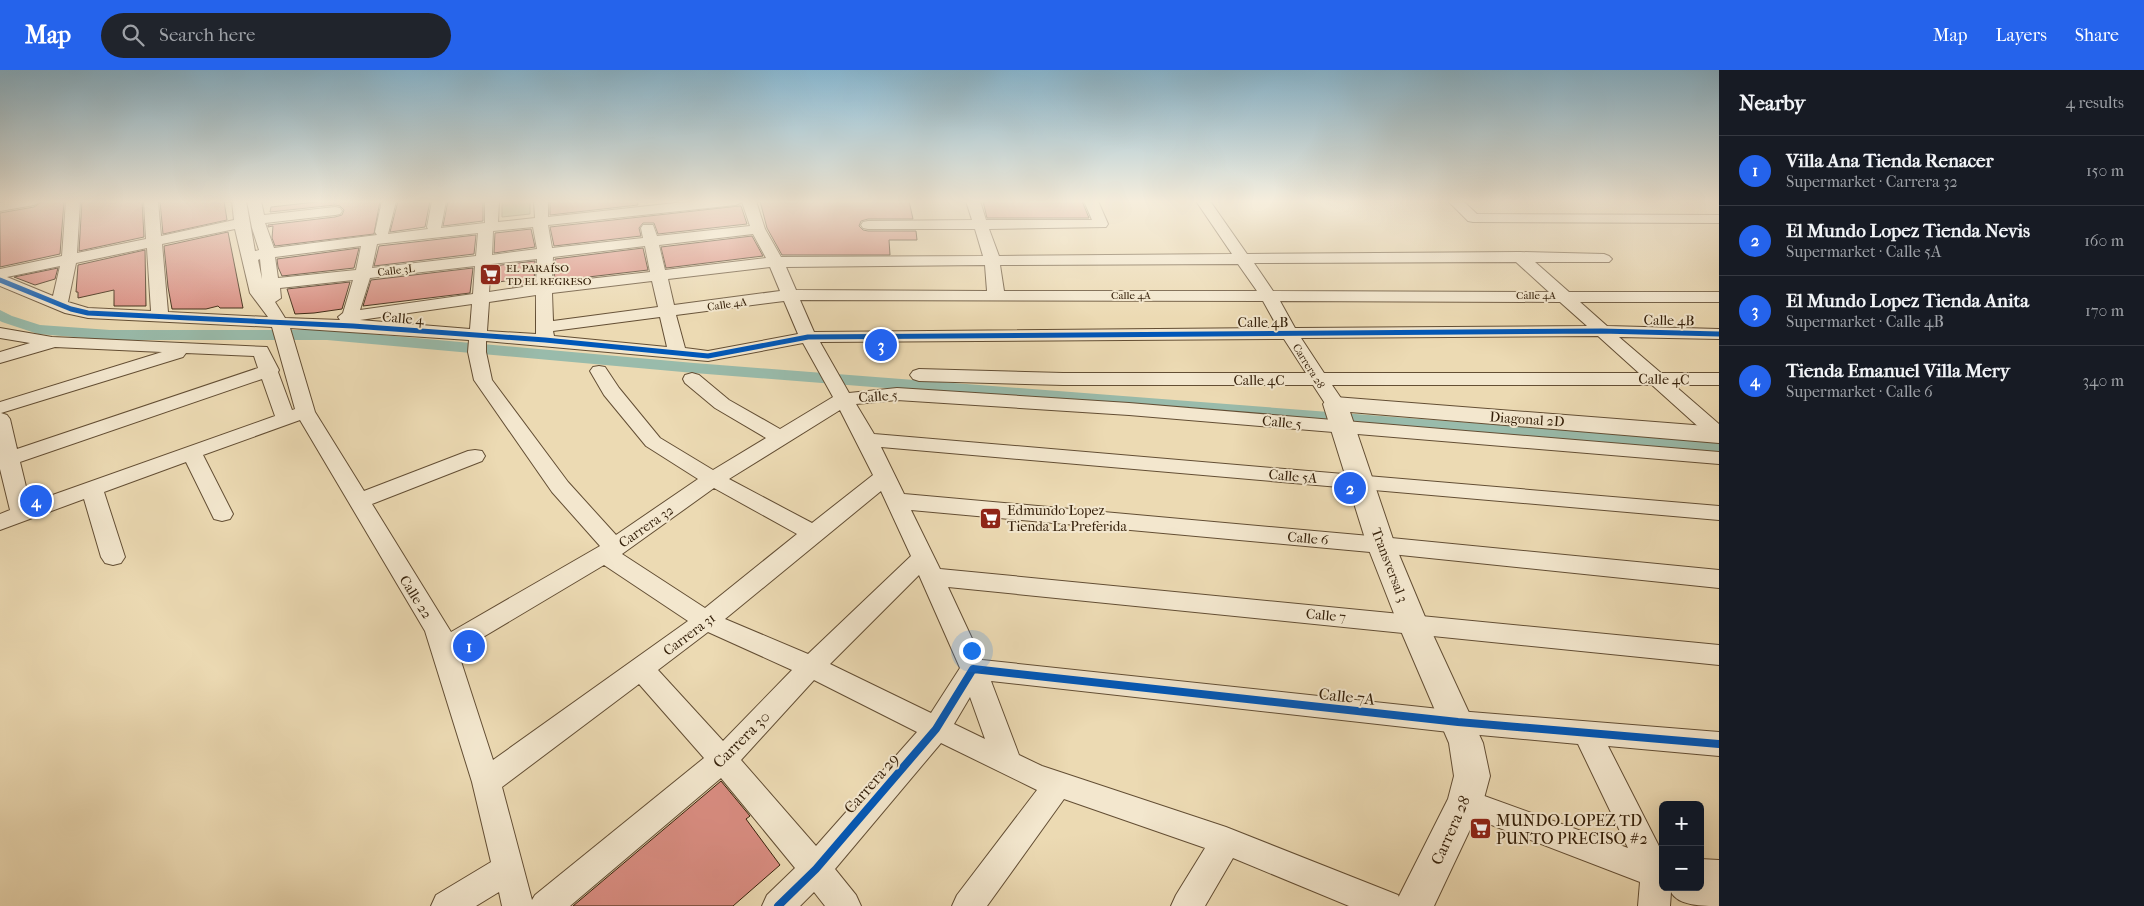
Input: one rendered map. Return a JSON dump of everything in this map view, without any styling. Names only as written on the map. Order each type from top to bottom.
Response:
[{"type":"street","points":[[59,303],[69,260],[70,240]]},
{"type":"street","points":[[0,274],[154,240]]},
{"type":"street","points":[[154,240],[160,316]]},
{"type":"street","name":"Calle 22","points":[[250,240],[249,253],[258,293],[279,324]]},
{"type":"street","name":"Calle 22","points":[[263,240],[266,249],[296,415],[358,501],[437,629],[486,782],[518,906]]},
{"type":"street","points":[[249,253],[266,249],[343,240]]},
{"type":"street","points":[[352,321],[363,274],[375,240]]},
{"type":"street","points":[[487,240],[477,344],[484,380],[560,488],[610,551],[706,621],[811,666],[1034,776],[1226,841],[1387,906]]},
{"type":"street","points":[[544,240],[546,253],[544,289],[545,334]]},
{"type":"street","name":"Calle 3L","points":[[272,284],[661,240]]},
{"type":"street","points":[[764,240],[776,262],[808,337],[867,440],[928,568],[973,668],[1008,763]]},
{"type":"street","points":[[986,240],[992,259],[996,295]]},
{"type":"street","name":"Carrera 28","points":[[1229,240],[1268,295],[1338,416]]},
{"type":"street","points":[[652,241],[666,312],[678,354]]},
{"type":"street","points":[[1520,257],[1719,435]]},
{"type":"street","name":"Calle 4","points":[[0,280],[71,309],[88,313],[279,324],[352,321],[544,289],[659,274],[776,262],[992,259],[1520,257],[1604,259]]},
{"type":"street","name":"Calle 4A","points":[[545,334],[666,312],[790,295],[1719,296]]},
{"type":"street","name":"Calle 4","points":[[352,321],[477,344],[545,334],[678,354],[708,356],[808,337]]},
{"type":"street","name":"Calle 4B","points":[[808,337],[1290,335],[1601,331],[1719,334]]},
{"type":"street","points":[[0,333],[54,342],[261,351],[296,415],[0,522]]},
{"type":"street","points":[[0,358],[54,342]]},
{"type":"street","points":[[0,408],[191,348]]},
{"type":"street","points":[[5,460],[270,370]]},
{"type":"street","points":[[599,371],[611,390],[653,442],[713,479],[813,533]]},
{"type":"street","name":"Calle 4C","points":[[919,375],[1063,379],[1719,379]]},
{"type":"street","points":[[692,379],[722,404],[780,438]]},
{"type":"street","name":"Calle 5","points":[[838,387],[897,394],[1129,409],[1338,416],[1719,458]]},
{"type":"street","name":"Carrera 32","points":[[444,648],[610,551],[713,479],[780,438],[838,387]]},
{"type":"street","name":"Diagonal 2D","points":[[1338,416],[1719,435]]},
{"type":"street","name":"Transversal 3","points":[[1338,416],[1381,545],[1413,624],[1458,722]]},
{"type":"street","points":[[0,419],[5,460],[22,514]]},
{"type":"street","name":"Calle 5A","points":[[867,440],[1719,513]]},
{"type":"street","points":[[192,453],[222,514]]},
{"type":"street","points":[[358,501],[475,456]]},
{"type":"street","name":"Carrera 31","points":[[486,782],[706,621],[885,477]]},
{"type":"street","points":[[92,489],[113,557]]},
{"type":"street","name":"Calle 6","points":[[896,501],[1381,545],[1719,579]]},
{"type":"street","name":"Calle 7","points":[[928,568],[1413,624],[1719,655]]},
{"type":"street","name":"Carrera 30","points":[[546,906],[724,760],[811,666],[928,568]]},
{"type":"street","points":[[641,668],[724,760],[816,868],[845,906]]},
{"type":"street","name":"Calle 7A","points":[[973,668],[1458,722],[1719,744]]},
{"type":"street","name":"Carrera 29","points":[[778,906],[816,868],[936,729],[973,668]]},
{"type":"street","name":"Carrera 28","points":[[1414,906],[1465,802],[1472,776],[1466,742],[1458,722]]},
{"type":"street","points":[[1587,733],[1659,872]]},
{"type":"street","points":[[968,906],[1058,784]]},
{"type":"street","points":[[1465,802],[1659,874]]},
{"type":"street","points":[[1187,906],[1226,841]]},
{"type":"street","points":[[447,906],[509,868]]},
{"type":"street","points":[[1704,874],[1719,875]]},
{"type":"street","points":[[1654,906],[1659,879]]},
{"type":"street","points":[[1691,891],[1719,906]]},
{"type":"building","points":[[0,240],[61,240],[60,254],[0,267]]},
{"type":"building","points":[[80,240],[130,240],[79,251]]},
{"type":"building","points":[[191,240],[230,240],[243,308],[220,308],[218,306],[206,309],[172,309],[164,246]]},
{"type":"building","points":[[273,240],[324,240],[275,246]]},
{"type":"building","points":[[432,240],[475,240],[474,254],[374,266],[379,246]]},
{"type":"building","points":[[495,240],[533,240],[535,247],[494,253]]},
{"type":"building","points":[[553,240],[606,240],[554,246]]},
{"type":"building","points":[[719,240],[754,240],[763,256],[666,268],[661,247]]},
{"type":"building","points":[[774,240],[889,240],[890,255],[782,255]]},
{"type":"building","points":[[359,248],[354,268],[282,276],[278,267],[277,259]]},
{"type":"building","points":[[643,248],[648,270],[554,281],[555,259]]},
{"type":"building","points":[[145,250],[146,306],[114,306],[114,290],[78,298],[78,292],[76,292],[78,265]]},
{"type":"building","points":[[535,261],[534,283],[512,287],[512,280],[492,283],[493,266]]},
{"type":"building","points":[[58,268],[55,279],[35,285],[14,277]]},
{"type":"building","points":[[473,268],[470,293],[363,306],[371,280]]},
{"type":"building","points":[[350,282],[342,309],[295,314],[287,289]]},
{"type":"building","points":[[721,781],[750,816],[746,819],[780,865],[733,906],[573,906]]},
{"type":"waterway","points":[[0,314],[7,319],[38,329],[110,335],[327,335],[694,368],[1719,448]]},
{"type":"cycle path","points":[[0,280],[71,309],[88,313],[353,326],[545,340],[708,356],[808,337],[1601,331],[1719,334]]},
{"type":"cycle path","points":[[778,906],[816,869],[936,729],[973,669],[1458,722],[1719,744]]},
{"type":"place","name":"EL PARAÍSO TD EL REGRESO","points":[[490,274]]},
{"type":"place","name":"El Mundo Lopez Tienda Anita","points":[[881,345]]},
{"type":"place","name":"El Mundo Lopez Tienda Nevis","points":[[1350,488]]},
{"type":"place","name":"Tienda Emanuel Villa Mery","points":[[36,501]]},
{"type":"place","name":"Edmundo Lopez Tienda La Preferida","points":[[991,518]]},
{"type":"place","name":"Villa Ana Tienda Renacer","points":[[469,646]]},
{"type":"place","name":"MUNDO LOPEZ TD PUNTO PRECISO #2","points":[[1480,829]]}]
